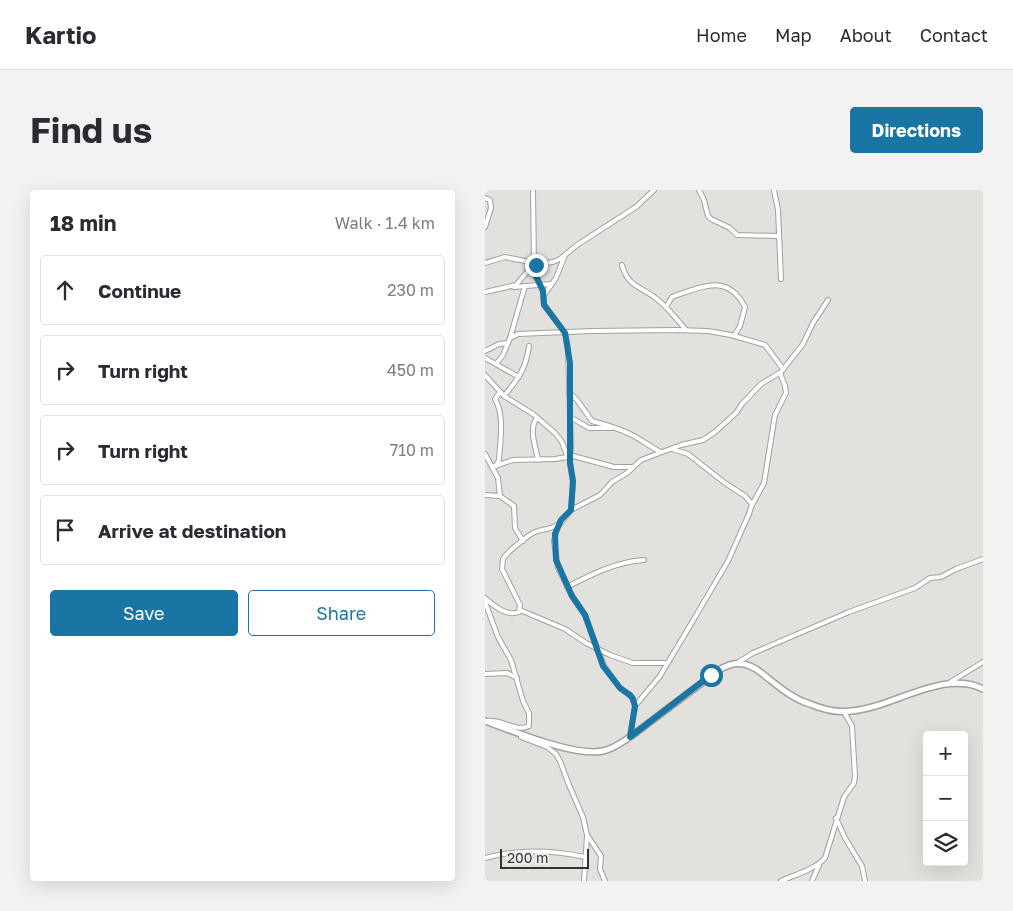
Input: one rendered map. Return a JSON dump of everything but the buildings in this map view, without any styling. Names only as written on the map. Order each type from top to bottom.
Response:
[{"type":"street","points":[[533,190],[535,274],[544,295],[544,305],[565,333],[570,363],[569,457],[573,481],[571,510]]},
{"type":"street","points":[[485,263],[505,257],[534,264],[557,261],[577,245],[636,207],[655,190]]},
{"type":"street","points":[[699,190],[709,218],[730,228],[737,235],[779,236]]},
{"type":"street","points":[[774,190],[778,210],[781,278]]},
{"type":"street","points":[[485,198],[490,200],[491,204],[485,227]]},
{"type":"street","points":[[544,295],[560,270],[565,255]]},
{"type":"street","points":[[504,289],[519,283],[534,264]]},
{"type":"street","points":[[621,265],[627,278],[666,307],[686,330]]},
{"type":"street","points":[[485,292],[551,284]]},
{"type":"street","points":[[666,307],[673,297],[677,295],[711,284],[722,285],[736,293],[745,307],[740,326],[734,336]]},
{"type":"street","points":[[496,364],[503,355],[510,338],[525,286]]},
{"type":"street","points":[[520,610],[520,605],[501,564],[505,555],[536,532],[552,528],[571,510],[595,498],[612,482],[627,473],[641,460],[709,437],[731,418],[761,384],[781,371],[803,344],[813,323],[828,300]]},
{"type":"street","points":[[510,338],[519,334],[592,331],[708,331],[765,345],[781,371],[786,393],[775,415],[764,483],[752,505],[728,561],[654,684],[635,706],[630,737]]},
{"type":"street","points":[[485,352],[499,344],[508,343]]},
{"type":"street","points":[[504,396],[525,366],[529,346]]},
{"type":"street","points":[[485,358],[519,377]]},
{"type":"street","points":[[485,375],[504,396],[537,418],[558,436],[569,457]]},
{"type":"street","points":[[494,467],[499,460],[501,416],[495,399],[500,392]]},
{"type":"street","points":[[569,392],[590,419],[631,434],[661,452]]},
{"type":"street","points":[[570,417],[589,428],[614,429]]},
{"type":"street","points":[[537,418],[533,424],[533,432],[538,460]]},
{"type":"street","points":[[672,448],[688,454],[725,484],[745,496],[752,505]]},
{"type":"street","points":[[485,454],[487,464],[494,467],[513,460],[569,457],[614,466],[633,467]]},
{"type":"street","points":[[494,467],[498,478],[500,496]]},
{"type":"street","points":[[485,495],[500,496],[514,506],[515,528],[523,541]]},
{"type":"street","points":[[561,520],[555,534],[558,568],[567,587],[585,615],[606,670],[620,688],[630,695],[635,706]]},
{"type":"street","points":[[485,721],[582,752],[609,750],[630,737],[729,664],[737,663],[753,654],[849,612],[915,588],[930,578],[941,577],[983,559]]},
{"type":"street","points":[[567,587],[609,567],[625,562],[644,560]]},
{"type":"street","points":[[485,598],[508,613],[515,613],[520,610]]},
{"type":"street","points":[[485,602],[498,637],[511,660],[523,701],[529,713],[529,726],[522,728],[498,720],[485,721]]},
{"type":"street","points":[[520,610],[565,629],[610,655],[633,663],[667,663]]},
{"type":"street","points":[[949,683],[983,662]]},
{"type":"street","points":[[737,663],[756,669],[798,700],[843,712],[858,710],[949,683],[967,682],[983,689]]},
{"type":"street","points":[[485,674],[507,673],[517,678]]},
{"type":"street","points":[[813,881],[813,875],[826,855],[844,797],[854,783],[852,726],[843,712]]},
{"type":"street","points":[[497,725],[527,740],[540,744],[556,754],[583,817],[587,835],[584,881]]},
{"type":"street","points":[[836,818],[847,842],[859,859],[865,881]]},
{"type":"street","points":[[587,835],[601,856],[600,869],[605,881]]},
{"type":"street","points":[[485,858],[507,853],[531,852],[560,853],[585,857]]},
{"type":"street","points":[[781,881],[820,863]]},
{"type":"route","points":[[536,265],[533,265],[534,272],[543,291],[544,304],[565,333],[570,363],[570,463],[573,475],[571,510],[561,520],[555,534],[556,560],[572,596],[585,615],[603,666],[620,688],[633,699],[635,706],[632,714],[630,737],[711,675]]}]
